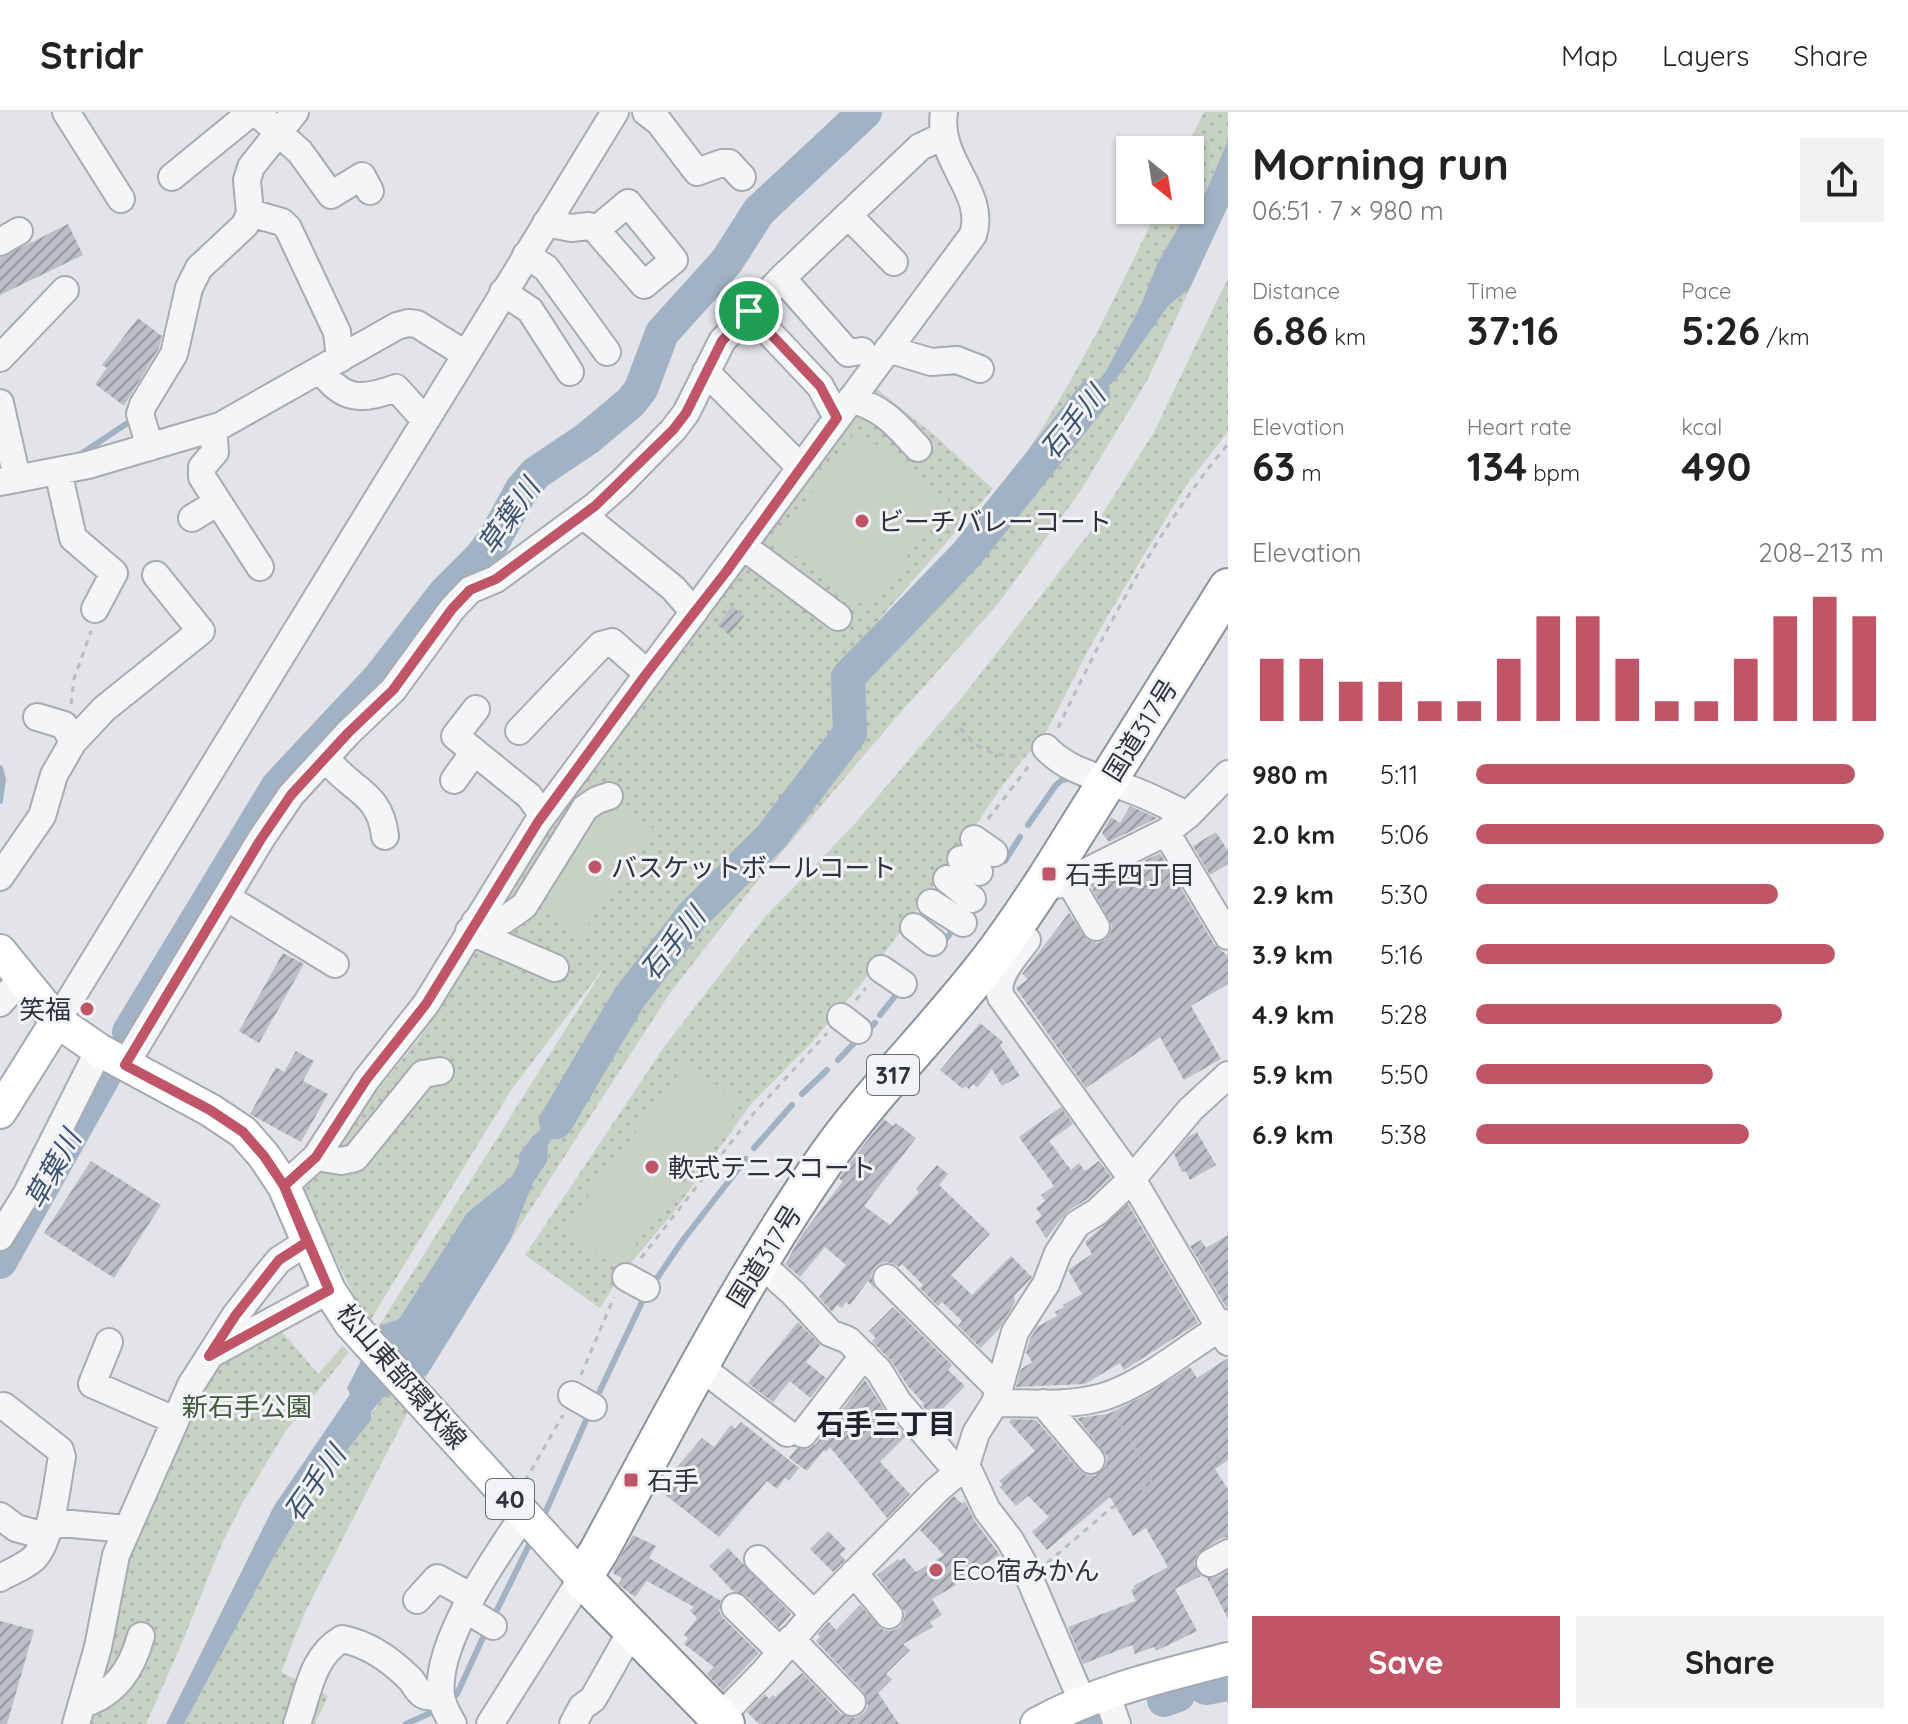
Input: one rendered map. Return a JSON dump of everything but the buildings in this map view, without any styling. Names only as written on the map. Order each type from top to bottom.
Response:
[{"type":"highway","name":"国道317号","points":[[582,1578],[699,1366],[829,1155],[982,970],[1018,921],[1057,881],[1108,782],[1228,588]]},
{"type":"highway","points":[[582,1578],[722,1721]]},
{"type":"main road","name":"松山東部環状線","points":[[0,951],[57,1021],[112,1058],[210,1110],[243,1132],[284,1186],[329,1290],[359,1333],[582,1578]]},
{"type":"main road","points":[[0,1112],[57,1021]]},
{"type":"main road","points":[[1037,1724],[1094,1697],[1146,1679],[1228,1659]]},
{"type":"street","points":[[150,447],[140,414],[174,354],[189,288],[199,268],[245,225],[250,213],[247,180],[251,167],[295,112]]},
{"type":"street","points":[[57,1021],[615,112]]},
{"type":"street","points":[[646,112],[659,122],[697,172],[729,163],[742,177]]},
{"type":"street","points":[[172,177],[248,115],[257,113],[300,152],[331,195],[362,176],[370,191]]},
{"type":"street","points":[[64,120],[110,192]]},
{"type":"street","points":[[0,1237],[112,1058],[226,897],[291,795],[393,690],[452,609],[470,590],[496,579],[583,515],[621,483],[673,430],[686,413],[722,341],[782,278],[943,124]]},
{"type":"street","points":[[284,1186],[316,1157],[366,1080],[426,1004],[543,815],[844,408],[875,350],[973,235],[978,221],[975,206],[949,155],[943,124]]},
{"type":"street","points":[[250,213],[282,222],[296,267],[337,332],[327,380],[351,396],[363,398],[396,388],[425,420]]},
{"type":"street","points":[[848,215],[894,262]]},
{"type":"street","points":[[546,223],[571,228],[589,226],[596,230]]},
{"type":"street","points":[[503,292],[530,310],[579,367],[546,268],[526,255]]},
{"type":"street","points":[[782,278],[848,353],[875,350],[931,362],[957,360],[980,369]]},
{"type":"street","points":[[0,358],[52,293]]},
{"type":"street","points":[[749,311],[844,408],[873,406],[889,416],[918,448]]},
{"type":"street","points":[[0,403],[8,480],[88,465],[213,428],[252,410],[397,326],[417,324],[465,354]]},
{"type":"street","points":[[706,372],[800,467]]},
{"type":"street","points":[[213,428],[215,452],[202,467],[202,477],[260,567]]},
{"type":"street","points":[[58,471],[73,538],[114,573],[95,609]]},
{"type":"street","points":[[192,518],[218,502]]},
{"type":"street","points":[[583,515],[673,588],[694,612]]},
{"type":"street","points":[[743,546],[838,617]]},
{"type":"street","points":[[0,877],[42,816],[54,775],[73,742],[104,709],[201,631],[156,575]]},
{"type":"street","points":[[519,731],[607,642],[612,642],[647,673]]},
{"type":"street","points":[[476,709],[455,736],[529,796],[543,815]]},
{"type":"street","points":[[37,717],[64,725],[73,742]]},
{"type":"street","points":[[454,780],[474,752]]},
{"type":"street","points":[[1042,752],[1095,779],[1124,786],[1188,815]]},
{"type":"street","points":[[326,758],[336,772],[374,802],[383,820],[385,836]]},
{"type":"street","points":[[1096,927],[1057,881],[1166,832],[1225,784]]},
{"type":"street","points":[[472,927],[504,920],[524,906],[585,808],[609,796]]},
{"type":"street","points":[[1166,832],[1228,936]]},
{"type":"street","points":[[931,903],[967,911],[971,860]]},
{"type":"street","points":[[226,897],[333,955]]},
{"type":"street","points":[[887,1278],[997,1395],[1043,1403],[1065,1403],[1104,1396],[1128,1386],[1225,1331],[1132,1179],[1001,997],[997,989],[1000,979],[1028,938],[1028,929],[1018,921]]},
{"type":"street","points":[[472,927],[555,968]]},
{"type":"street","points":[[0,1003],[22,978]]},
{"type":"street","points":[[316,1157],[341,1161],[355,1158],[423,1074],[440,1071]]},
{"type":"street","points":[[722,1721],[814,1614],[936,1491],[962,1469],[976,1433],[997,1395],[1015,1332],[1046,1284],[1058,1253],[1077,1224],[1097,1212],[1132,1179],[1191,1109],[1228,1075]]},
{"type":"street","points":[[80,1714],[98,1647],[113,1567],[126,1529],[174,1420],[191,1385],[235,1316],[279,1260],[307,1242]]},
{"type":"street","points":[[760,1263],[830,1333],[848,1340],[864,1355],[879,1371],[898,1402],[962,1469],[1010,1540],[1094,1697],[1117,1724]]},
{"type":"street","points":[[209,1356],[329,1290]]},
{"type":"street","points":[[109,1342],[92,1384],[174,1420]]},
{"type":"street","points":[[699,1366],[795,1434],[864,1355]]},
{"type":"street","points":[[0,1578],[32,1560],[39,1552],[54,1508],[62,1457],[60,1450],[6,1403]]},
{"type":"street","points":[[1043,1403],[1091,1460]]},
{"type":"street","points":[[453,1724],[441,1696],[446,1662],[459,1621],[524,1515]]},
{"type":"street","points":[[0,1516],[16,1528],[126,1529]]},
{"type":"street","points":[[758,1559],[814,1614]]},
{"type":"street","points":[[854,1573],[889,1615]]},
{"type":"street","points":[[417,1600],[437,1578],[493,1626]]},
{"type":"street","points":[[490,1724],[582,1578]]},
{"type":"street","points":[[735,1607],[852,1702]]},
{"type":"street","points":[[573,1724],[582,1707],[593,1699],[632,1630]]},
{"type":"street","points":[[80,1714],[120,1683],[134,1659],[141,1636]]},
{"type":"street","points":[[297,1724],[318,1662],[329,1647],[342,1639],[356,1642],[393,1662],[420,1693],[441,1696]]},
{"type":"path","points":[[73,742],[71,698],[79,662],[97,616],[95,609]]},
{"type":"path","points":[[960,728],[970,740],[997,756],[1042,752]]},
{"type":"path","points":[[1029,1578],[1110,1509],[1152,1483],[1142,1467],[1140,1456],[1104,1396]]},
{"type":"green space","points":[[1204,112],[1228,112],[1228,140],[1204,196],[1204,136],[1192,136]]},
{"type":"green space","points":[[1150,224],[1180,224],[1157,264],[1140,307],[1106,371],[1067,427],[1117,378],[1168,306],[1190,288],[1148,379],[1079,493],[997,605],[893,721],[755,884],[670,993],[510,1241],[533,1183],[547,1162],[548,1145],[578,1098],[578,1084],[519,1154],[519,1163],[512,1176],[467,1213],[399,1319],[379,1326],[606,965],[511,1090],[368,1324],[302,1191],[418,1040],[475,948],[505,887],[868,382],[933,434],[993,489],[840,664],[917,590],[990,505],[1044,425],[1115,298]]},
{"type":"green space","points":[[1228,278],[1228,432],[1187,484],[1139,563],[1092,643],[1042,740],[1003,785],[925,899],[865,979],[814,1040],[751,1104],[673,1213],[620,1276],[600,1308],[525,1255],[664,1047],[764,918],[852,827],[968,690],[1094,527],[1153,434]]},
{"type":"green space","name":"ビーチバレーコート","points":[[857,430],[949,500],[868,609],[775,541]]},
{"type":"green space","name":"バスケットボールコート","points":[[609,796],[653,829],[581,936],[536,905]]},
{"type":"green space","name":"軟式テニスコート","points":[[687,1062],[741,1104],[617,1269],[564,1229]]},
{"type":"green space","name":"新石手公園","points":[[280,1329],[318,1374],[343,1346],[349,1352],[285,1432],[243,1502],[222,1543],[146,1724],[89,1724],[115,1585],[173,1449],[213,1371]]},
{"type":"green space","points":[[427,1375],[305,1612],[281,1672],[328,1696],[315,1724],[184,1724],[272,1560],[311,1495],[383,1398]]},
{"type":"water","points":[[1228,140],[1228,206],[1190,288],[1168,306],[1117,378],[1063,431],[1106,371],[1140,307],[1157,264],[1180,224],[1204,224],[1204,196]]},
{"type":"water","points":[[579,1082],[578,1098],[548,1145],[547,1162],[533,1183],[510,1241],[427,1375],[383,1398],[371,1412],[371,1420],[311,1495],[272,1560],[184,1724],[166,1724],[274,1506],[350,1394],[347,1388],[379,1326],[399,1319],[467,1213],[512,1176],[519,1163],[519,1154],[548,1123]]},
{"type":"waterway","name":"草葉川","points":[[129,1032],[278,786],[381,676],[445,593],[480,558],[494,540],[522,489],[536,473],[588,438],[631,402],[641,389],[662,333],[727,261],[759,211],[865,112]]},
{"type":"waterway","name":"石手川","points":[[556,1122],[629,998],[692,916],[771,837],[850,733],[848,677],[966,555],[1093,396]]},
{"type":"waterway","points":[[81,454],[126,424]]},
{"type":"waterway","points":[[0,768],[3,779],[0,801]]},
{"type":"waterway","points":[[1028,825],[1056,785],[1073,778]]},
{"type":"waterway","points":[[1005,861],[1020,837]]},
{"type":"waterway","points":[[947,938],[956,925]]},
{"type":"waterway","points":[[880,1015],[900,990]]},
{"type":"waterway","points":[[865,1032],[875,1023]]},
{"type":"waterway","points":[[838,1060],[857,1040]]},
{"type":"waterway","points":[[802,1094],[827,1070]]},
{"type":"waterway","name":"草葉川","points":[[0,1262],[104,1076]]},
{"type":"waterway","points":[[754,1148],[792,1105]]},
{"type":"waterway","points":[[651,1287],[746,1159]]},
{"type":"waterway","points":[[596,1399],[643,1300]]},
{"type":"waterway","points":[[542,1520],[587,1418]]},
{"type":"waterway","points":[[492,1620],[533,1537]]},
{"type":"waterway","points":[[451,1699],[457,1694],[486,1631]]},
{"type":"waterway","points":[[1206,1688],[1228,1684]]},
{"type":"waterway","points":[[1164,1700],[1178,1695]]},
{"type":"waterway","points":[[406,1724],[439,1709]]},
{"type":"waterway","points":[[1091,1724],[1111,1718]]},
{"type":"place","name":"ビーチバレーコート","points":[[862,521]]},
{"type":"place","name":"バスケットボールコート","points":[[595,867]]},
{"type":"place","name":"石手四丁目","points":[[1049,874]]},
{"type":"place","name":"笑福","points":[[87,1009]]},
{"type":"place","name":"軟式テニスコート","points":[[652,1167]]},
{"type":"place","name":"石手","points":[[631,1480]]},
{"type":"place","name":"Eco宿みかん","points":[[936,1570]]},
{"type":"district","name":"石手三丁目","points":[[886,1423]]},
{"type":"route","points":[[749,311],[722,341],[686,413],[673,430],[595,506],[496,579],[470,590],[452,609],[393,690],[291,795],[261,839],[125,1065],[210,1110],[243,1132],[284,1186],[307,1242],[279,1260],[235,1316],[209,1356],[329,1290],[284,1186],[316,1157],[366,1080],[426,1004],[538,822],[837,418],[820,386],[749,311]]}]
